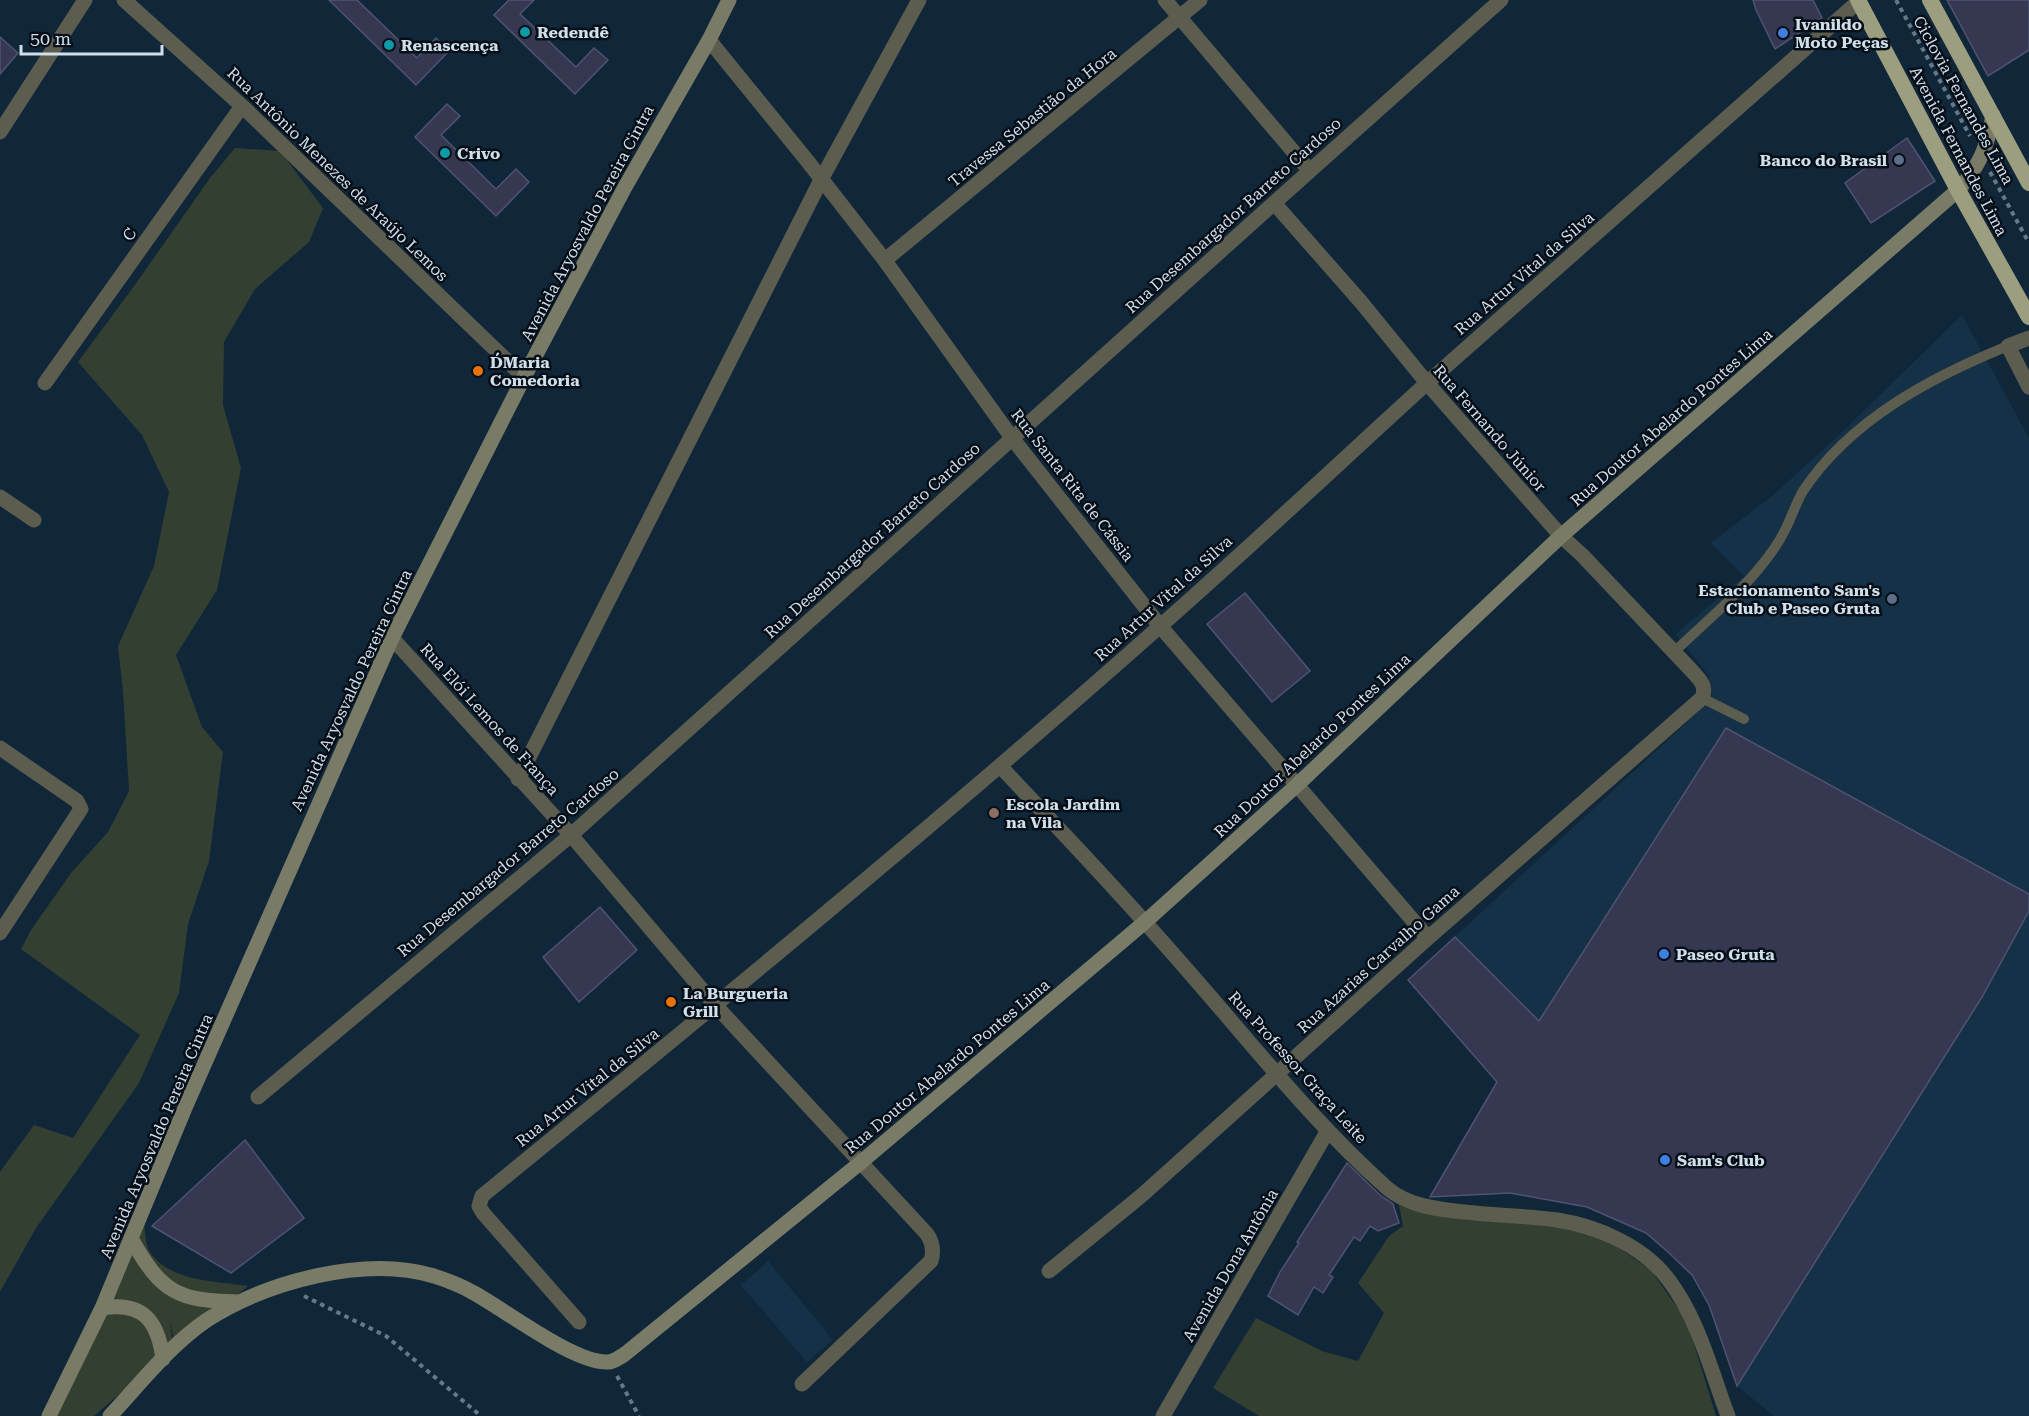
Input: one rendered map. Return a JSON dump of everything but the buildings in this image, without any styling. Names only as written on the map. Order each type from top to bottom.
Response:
[{"type":"highway","points":[[1930,0],[2029,183]]},
{"type":"highway","name":"Avenida Fernandes Lima","points":[[1859,1],[1958,190],[2029,317]]},
{"type":"main road","name":"Avenida Aryosvaldo Pereira Cintra","points":[[49,1416],[102,1308],[132,1240],[185,1108],[392,638],[524,377],[624,187],[709,40],[729,0]]},
{"type":"main road","name":"Rua Doutor Abelardo Pontes Lima","points":[[609,1362],[625,1354],[860,1163],[1145,922],[1297,785],[1561,536],[1958,190],[1974,172],[1982,158],[1989,138],[1993,115]]},
{"type":"main road","points":[[132,1240],[145,1264],[169,1289],[188,1298],[237,1302]]},
{"type":"main road","points":[[110,1416],[184,1338],[206,1321],[237,1302],[282,1286],[333,1273],[372,1269],[400,1270],[432,1276],[471,1291],[558,1344],[591,1359],[609,1362]]},
{"type":"main road","points":[[102,1308],[128,1306],[150,1320],[158,1332],[164,1359]]},
{"type":"street","points":[[0,132],[85,0]]},
{"type":"street","name":"Rua Antônio Menezes de Araújo Lemos","points":[[124,0],[242,106],[524,377]]},
{"type":"street","points":[[518,779],[822,178],[919,0]]},
{"type":"street","points":[[1164,0],[1309,170]]},
{"type":"street","name":"Travessa Sebastião da Hora","points":[[885,260],[1180,19],[1200,0]]},
{"type":"street","name":"Rua Desembargador Barreto Cardoso","points":[[258,1097],[571,835],[1501,0]]},
{"type":"street","name":"Rua Artur Vital da Silva","points":[[579,1322],[479,1206],[482,1196],[716,1006],[1000,766],[1160,626],[1427,383],[1859,1]]},
{"type":"street","name":"Rua Santa Rita de Cássia","points":[[709,40],[822,178],[885,260],[1012,438],[1160,626],[1428,938]]},
{"type":"street","name":"C","points":[[45,383],[242,106]]},
{"type":"street","name":"Rua Fernando Júnior","points":[[1274,203],[1561,536],[1582,555],[1703,684],[1702,698]]},
{"type":"street","points":[[2029,338],[2008,346],[2029,387]]},
{"type":"street","points":[[0,497],[34,520]]},
{"type":"street","name":"Rua Elói Lemos de França","points":[[392,638],[571,835],[716,1006],[931,1241],[933,1253],[931,1261],[802,1384]]},
{"type":"street","name":"Rua Azarias Carvalho Gama","points":[[1049,1271],[1141,1196],[1428,938],[1702,698]]},
{"type":"street","points":[[0,748],[77,801],[81,807],[80,812],[0,933]]},
{"type":"street","name":"Rua Professor Graça Leite","points":[[1000,766],[1145,922],[1327,1132],[1389,1190],[1416,1203],[1449,1210],[1567,1222],[1595,1229],[1644,1256],[1667,1278],[1683,1301],[1698,1334],[1728,1416]]},
{"type":"street","name":"Avenida Dona Antônia","points":[[1163,1416],[1327,1132]]},
{"type":"lane","points":[[1673,652],[1749,581],[1784,532],[1802,493],[1843,444],[1916,388],[2008,346]]},
{"type":"lane","points":[[1702,698],[1744,719]]},
{"type":"path","name":"Ciclovia Fernandes Lima","points":[[1896,0],[2029,243]]},
{"type":"path","points":[[282,1286],[386,1336],[481,1416]]},
{"type":"path","points":[[609,1362],[639,1416]]},
{"type":"shaded area","points":[[1962,315],[2029,438],[2029,1416],[1774,1416],[1737,1386],[1709,1305],[1692,1275],[1646,1233],[1587,1207],[1510,1193],[1430,1197],[1497,1082],[1408,980],[1696,714],[1703,705],[1708,691],[1709,676],[1676,634],[1744,576],[1711,543],[1773,495],[1836,438]]},
{"type":"shaded area","points":[[768,1261],[833,1340],[807,1362],[741,1285]]},
{"type":"green space","points":[[235,148],[280,151],[323,208],[309,242],[255,289],[224,342],[223,405],[241,468],[217,590],[176,655],[202,727],[223,752],[209,861],[188,924],[179,993],[139,1083],[36,1228],[0,1292],[0,1172],[34,1125],[73,1138],[140,1035],[21,949],[31,930],[71,873],[108,832],[129,791],[118,646],[154,566],[169,492],[142,435],[78,362],[210,178]]},
{"type":"green space","points":[[1399,1205],[1452,1215],[1532,1221],[1599,1235],[1650,1269],[1687,1321],[1716,1416],[1259,1416],[1213,1388],[1256,1318],[1322,1351],[1358,1361],[1384,1313],[1358,1283],[1389,1236],[1403,1226]]},
{"type":"green space","points":[[144,1221],[148,1249],[159,1262],[169,1269],[194,1278],[248,1286],[175,1345],[170,1321],[173,1348],[94,1416],[57,1416]]},
{"type":"place","name":"Redendê","points":[[525,32]]},
{"type":"place","name":"Ivanildo Moto Peças","points":[[1783,33]]},
{"type":"place","name":"Renascença","points":[[389,45]]},
{"type":"place","name":"Crivo","points":[[445,153]]},
{"type":"place","name":"Banco do Brasil","points":[[1899,160]]},
{"type":"place","name":"D´Maria Comedoria","points":[[478,371]]},
{"type":"place","name":"Estacionamento Sam's Club e Paseo Gruta","points":[[1892,599]]},
{"type":"place","name":"Escola Jardim na Vila","points":[[994,813]]},
{"type":"place","name":"Paseo Gruta","points":[[1664,954]]},
{"type":"place","name":"La Burgueria Grill","points":[[671,1002]]},
{"type":"place","name":"Sam's Club","points":[[1665,1160]]}]
